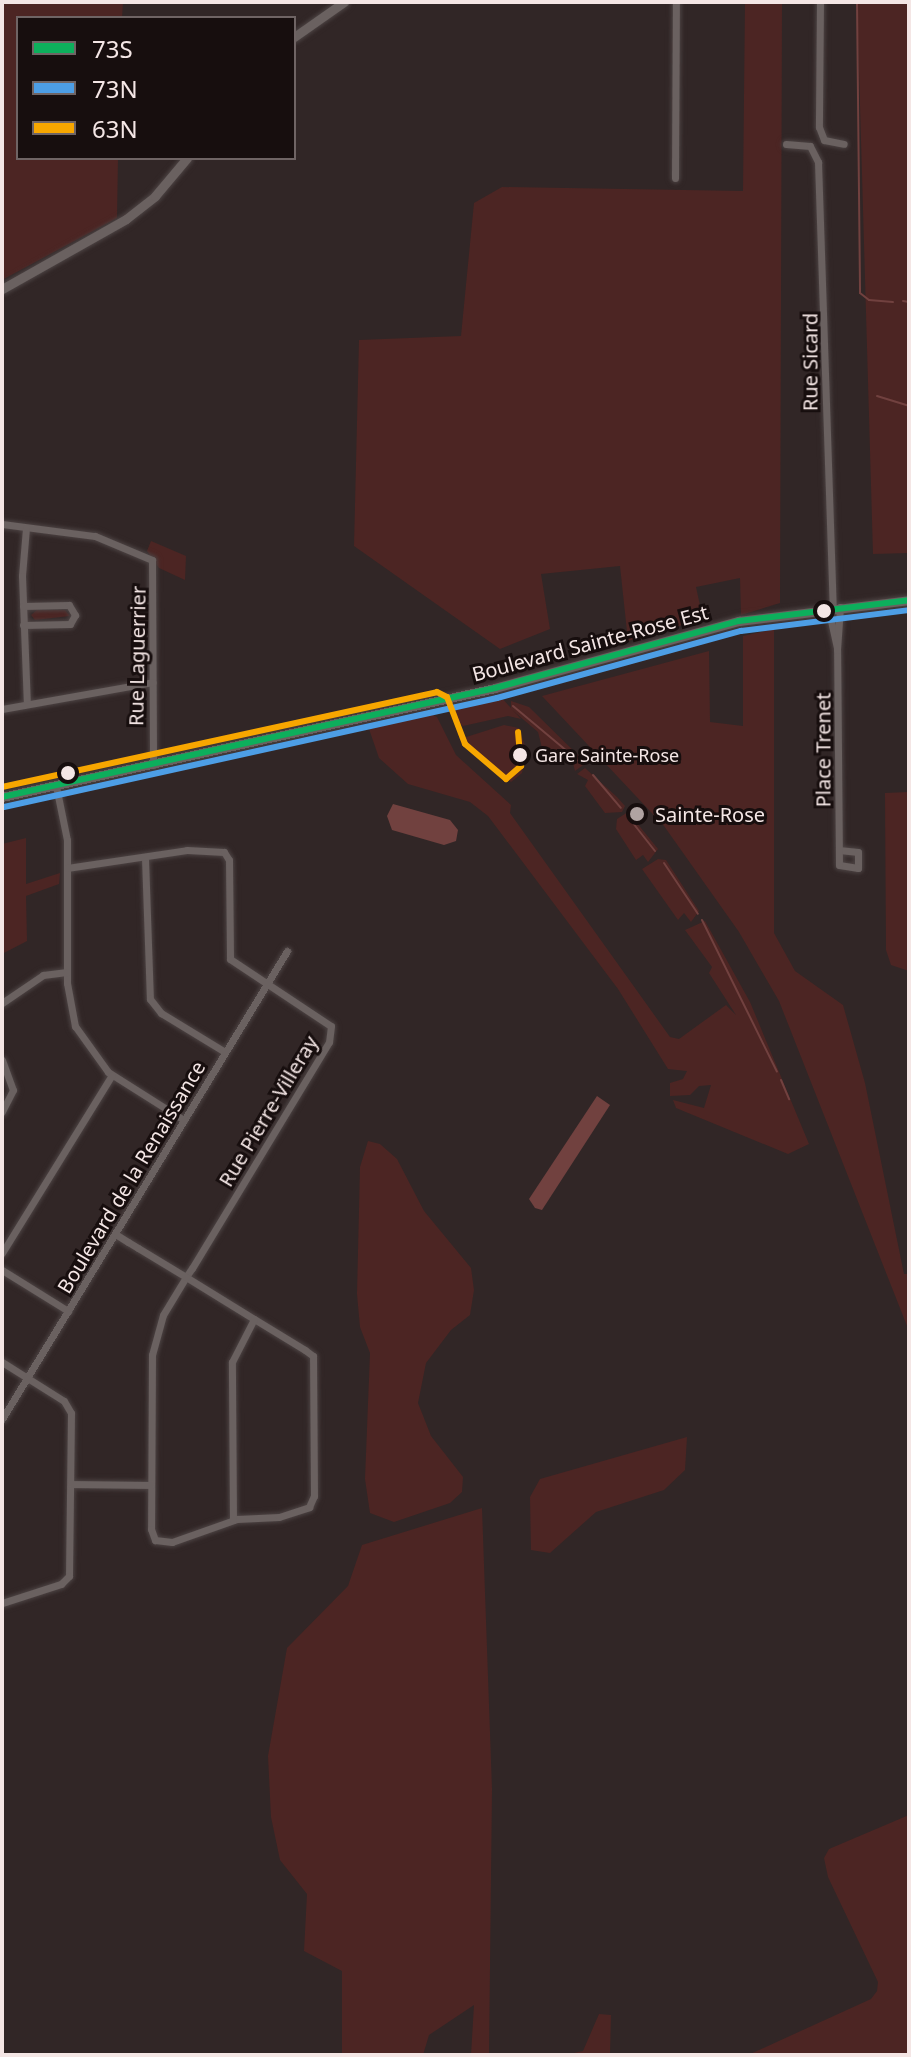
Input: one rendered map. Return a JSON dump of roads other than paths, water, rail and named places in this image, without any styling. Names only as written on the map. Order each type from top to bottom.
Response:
[{"type":"street","points":[[296,36],[344,2]]},
{"type":"street","points":[[675,178],[676,2]]},
{"type":"street","points":[[820,2],[819,127],[824,140],[844,144]]},
{"type":"street","name":"Rue Sicard","points":[[786,144],[810,146],[818,162],[834,606]]},
{"type":"street","points":[[2,289],[126,219],[159,192],[185,160]]},
{"type":"street","name":"Rue Laguerrier","points":[[2,524],[100,537],[152,560],[154,766]]},
{"type":"street","points":[[26,528],[23,625],[27,704]]},
{"type":"street","name":"Boulevard Sainte-Rose Est","points":[[2,797],[154,766],[536,678],[739,621],[834,606],[909,600]]},
{"type":"street","points":[[23,606],[66,605],[75,612],[70,624],[23,625]]},
{"type":"street","name":"Place Trenet","points":[[834,606],[839,850]]},
{"type":"street","points":[[2,709],[153,682]]},
{"type":"street","points":[[56,786],[67,868],[67,972],[77,1031],[112,1075],[184,1120]]},
{"type":"street","name":"Rue Pierre-Villeray","points":[[145,858],[193,850],[227,854],[229,957],[328,1022],[332,1036],[186,1277],[153,1343],[151,1532],[160,1542],[233,1520]]},
{"type":"street","points":[[67,868],[145,858],[150,999],[161,1013],[225,1052]]},
{"type":"street","name":"Boulevard de la Renaissance","points":[[2,1419],[287,951]]},
{"type":"street","points":[[2,1003],[43,975],[67,972]]},
{"type":"street","points":[[2,1060],[13,1090],[2,1112]]},
{"type":"street","points":[[2,1253],[112,1075]]},
{"type":"street","points":[[115,1234],[254,1319],[315,1360],[314,1500],[283,1516],[233,1520],[232,1362],[254,1319]]},
{"type":"street","points":[[2,1270],[68,1311]]},
{"type":"street","points":[[2,1362],[71,1409],[69,1578],[2,1603]]},
{"type":"street","points":[[71,1484],[151,1485]]},
{"type":"waterway","points":[[857,2],[860,293],[869,300],[893,302]]},
{"type":"waterway","points":[[903,301],[909,302]]},
{"type":"waterway","points":[[877,396],[909,406]]},
{"type":"waterway","points":[[513,706],[580,762]]},
{"type":"waterway","points":[[593,775],[621,808]]},
{"type":"waterway","points":[[629,818],[655,851]]},
{"type":"waterway","points":[[664,863],[698,914]]},
{"type":"waterway","points":[[702,920],[777,1072]]},
{"type":"waterway","points":[[781,1080],[789,1099]]},
{"type":"place","name":"Gare Sainte-Rose","points":[[520,755]]},
{"type":"place","name":"Sainte-Rose","points":[[637,814]]}]
